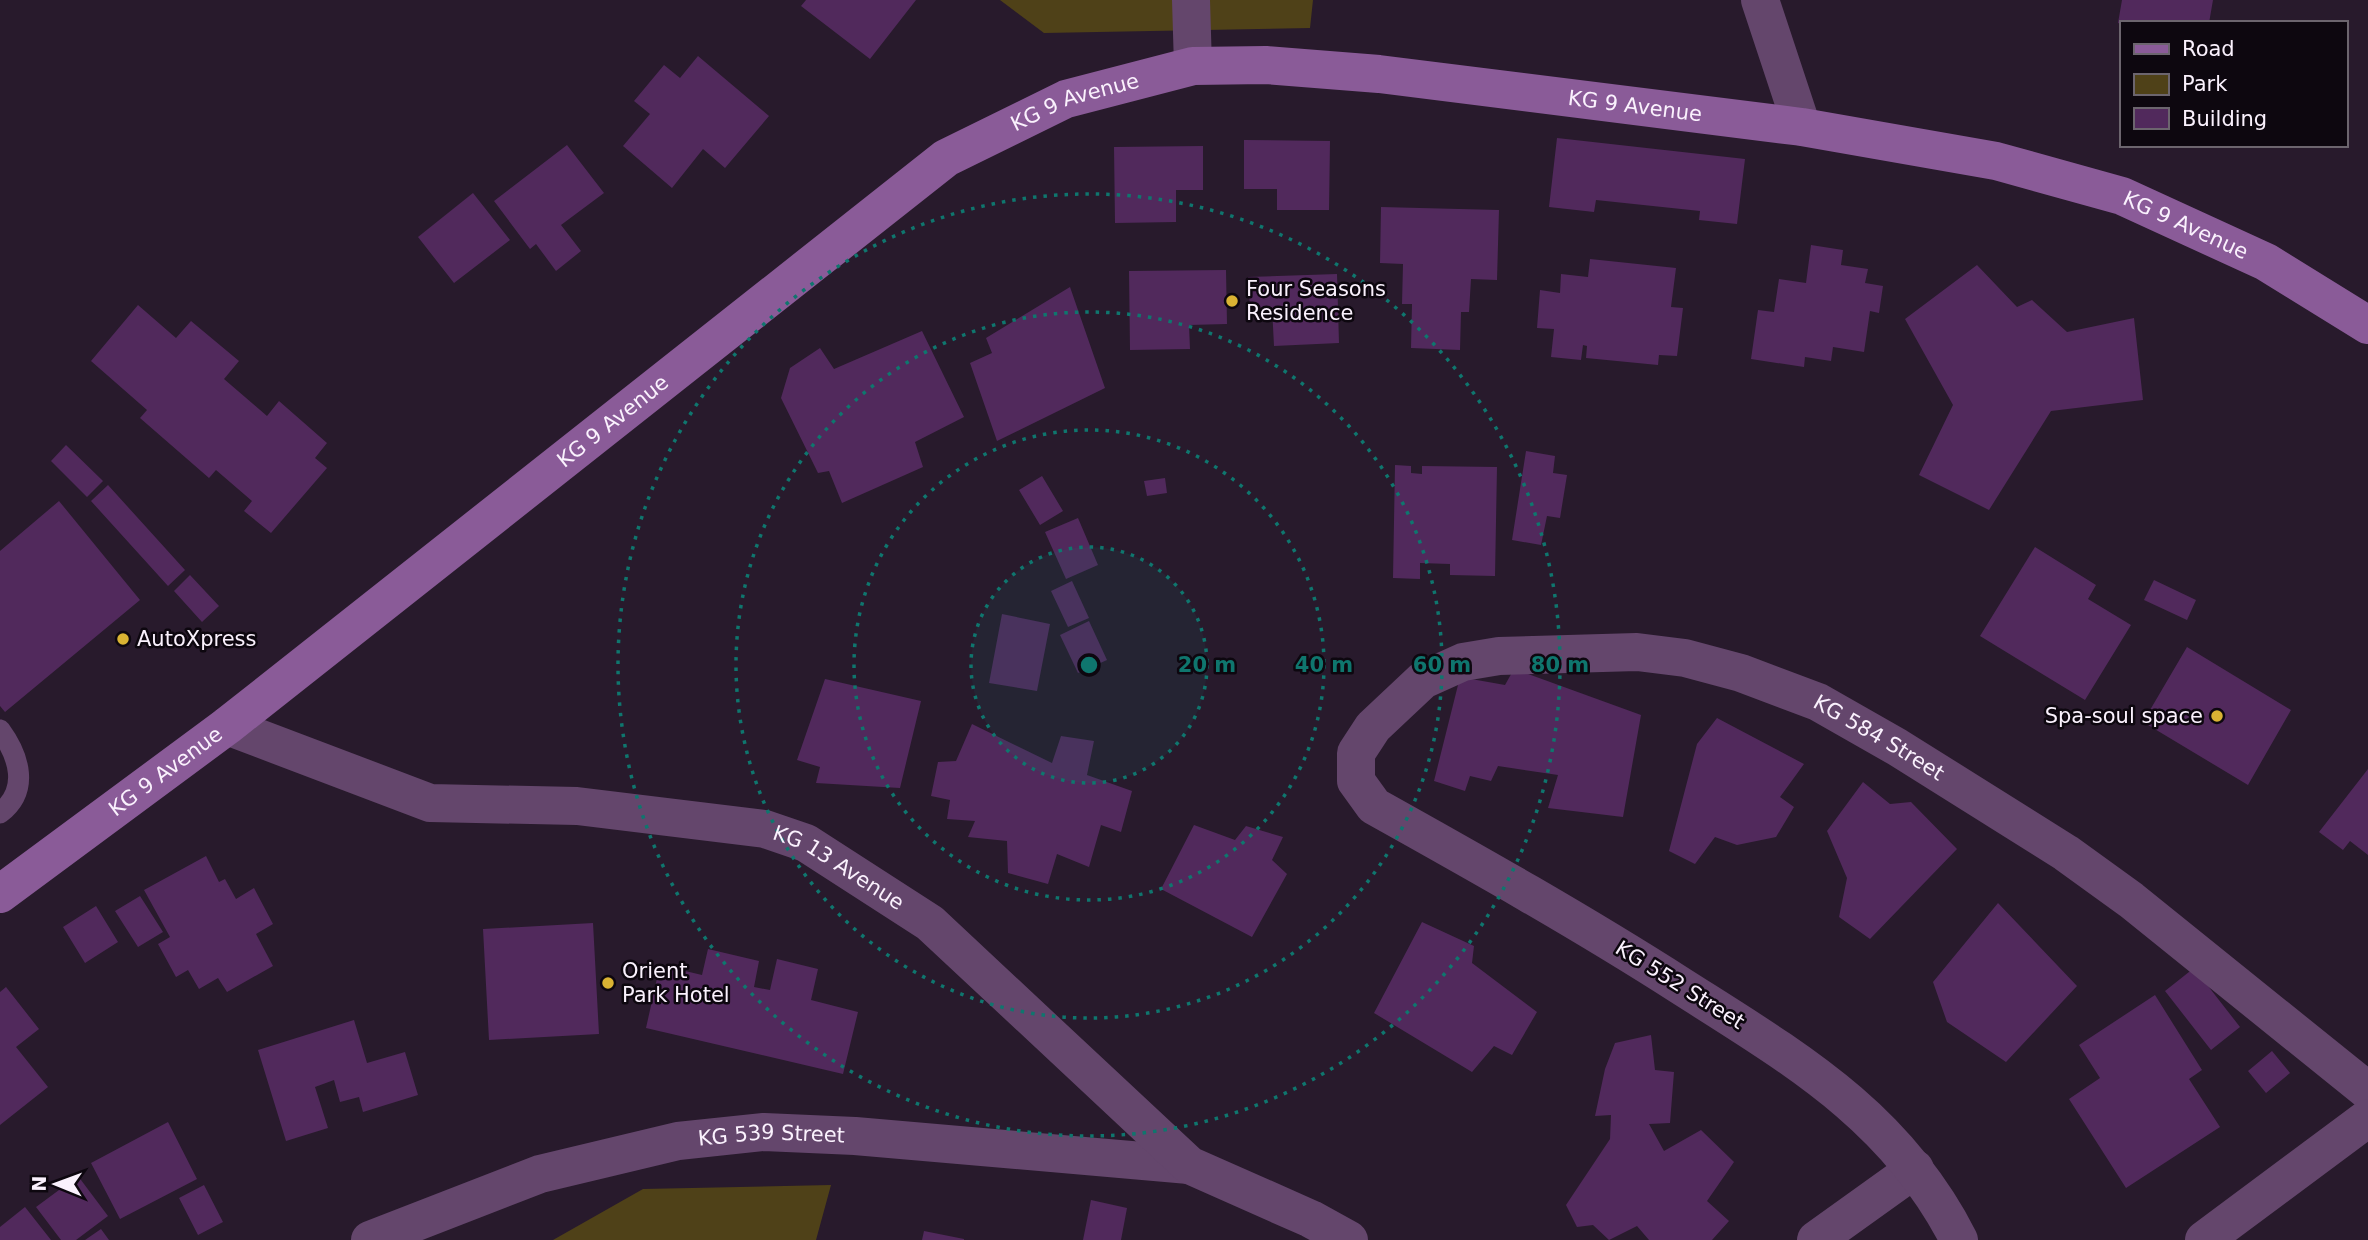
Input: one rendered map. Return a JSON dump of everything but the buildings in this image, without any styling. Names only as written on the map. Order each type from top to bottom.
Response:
[{"type":"main road","name":"KG 9 Avenue","points":[[0,894],[227,726],[946,158],[1066,99],[1193,66],[1266,65],[1379,74],[1802,127],[1996,161],[2122,197],[2266,262],[2368,325]]},
{"type":"street","points":[[1191,0],[1193,66]]},
{"type":"street","points":[[1760,0],[1802,127]]},
{"type":"street","name":"KG 584 Street","points":[[1356,781],[1356,753],[1373,727],[1423,680],[1463,662],[1499,656],[1637,652],[1685,658],[1741,673],[1818,702],[1897,747],[2066,853],[2131,900],[2368,1091]]},
{"type":"street","name":"KG 13 Avenue","points":[[227,726],[430,803],[577,806],[765,829],[806,843],[930,923],[1189,1165],[1311,1219],[1349,1240]]},
{"type":"street","name":"KG 552 Street","points":[[1356,781],[1374,806],[1593,930],[1799,1060],[1861,1109],[1915,1169],[1959,1240]]},
{"type":"street","points":[[2204,1240],[2368,1118]]},
{"type":"street","name":"KG 539 Street","points":[[370,1240],[540,1174],[678,1141],[764,1132],[855,1136],[1189,1165]]},
{"type":"street","points":[[1816,1240],[1915,1169]]},
{"type":"lane","points":[[0,730],[15,751],[21,777],[7,808],[0,813]]},
{"type":"green space","points":[[1000,0],[1313,0],[1310,28],[1044,33]]},
{"type":"green space","points":[[831,1185],[816,1240],[553,1240],[643,1189]]},
{"type":"place","name":"Four Seasons Residence","points":[[1232,301]]},
{"type":"place","name":"AutoXpress","points":[[123,639]]},
{"type":"place","name":"Spa-soul space","points":[[2217,716]]},
{"type":"place","name":"Orient Park Hotel","points":[[608,983]]}]
